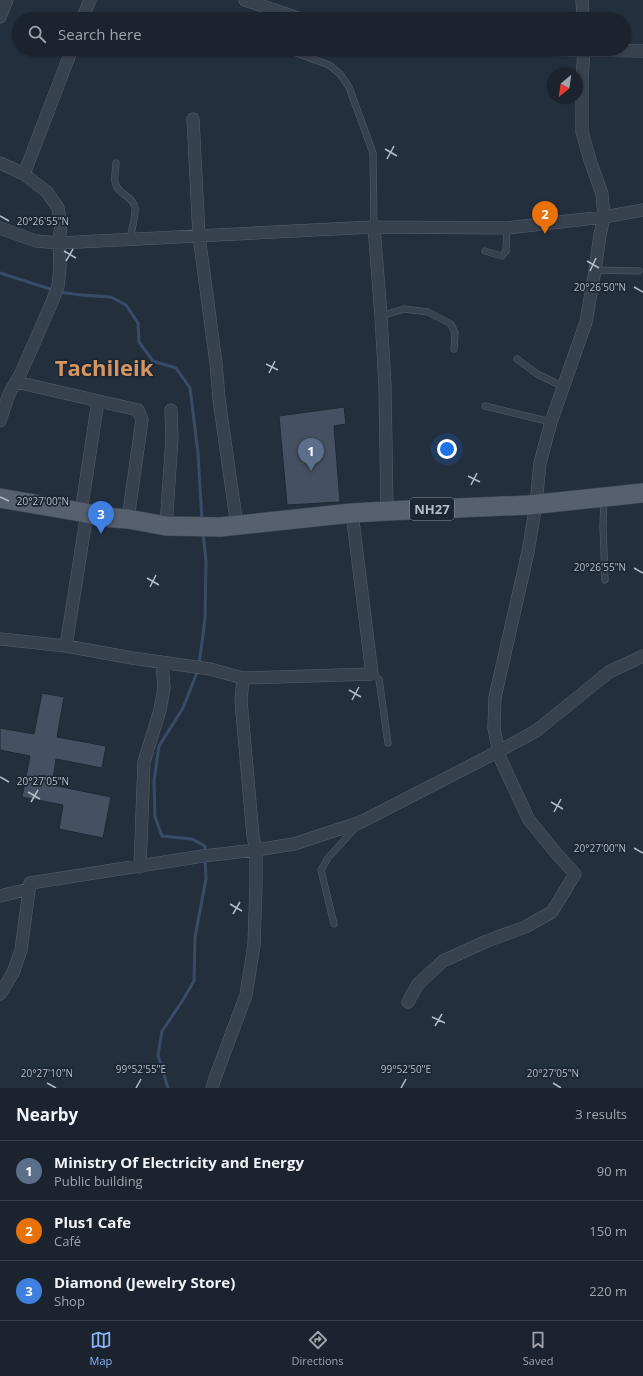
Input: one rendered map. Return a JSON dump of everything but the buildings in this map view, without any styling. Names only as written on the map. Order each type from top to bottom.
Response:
[{"type":"main road","name":"NH27","points":[[0,498],[84,512],[103,517],[166,526],[229,526],[352,513],[536,504],[643,493]]},
{"type":"street","points":[[0,17],[7,0]]},
{"type":"street","points":[[85,12],[90,0]]},
{"type":"street","points":[[245,0],[281,12]]},
{"type":"street","points":[[582,0],[583,12]]},
{"type":"street","points":[[631,51],[643,51]]},
{"type":"street","points":[[24,174],[69,56]]},
{"type":"street","points":[[408,1002],[418,984],[443,961],[487,941],[525,927],[552,912],[575,874],[529,820],[500,758],[494,728],[495,697],[528,552],[536,504],[540,463],[551,422],[586,322],[604,217],[602,194],[582,132],[584,56]]},
{"type":"street","points":[[193,120],[199,236],[216,364],[229,526]]},
{"type":"street","points":[[0,163],[24,174],[47,192],[58,208],[61,224],[58,286],[16,382],[5,390],[0,422]]},
{"type":"street","points":[[0,228],[36,241],[59,243],[374,227],[506,228],[604,217],[643,210]]},
{"type":"street","points":[[374,227],[385,386],[387,511]]},
{"type":"street","points":[[16,382],[138,410],[142,420],[128,520]]},
{"type":"street","points":[[66,646],[98,401]]},
{"type":"street","points":[[166,526],[172,438],[171,410]]},
{"type":"street","points":[[0,639],[66,646],[132,658],[210,669],[243,678],[372,674],[352,513]]},
{"type":"street","points":[[0,994],[13,973],[21,950],[30,883],[294,844],[361,822],[536,731],[609,672],[643,656]]},
{"type":"street","points":[[140,867],[144,762],[160,710],[164,688],[162,662]]},
{"type":"street","points":[[212,1088],[246,995],[254,945],[256,850],[253,836],[241,701],[243,678]]},
{"type":"street","points":[[0,896],[29,889]]},
{"type":"lane","points":[[304,56],[329,65],[340,74],[349,87],[373,153],[374,227]]},
{"type":"lane","points":[[116,163],[114,181],[117,188],[131,200],[135,208],[130,239]]},
{"type":"lane","points":[[485,251],[502,256],[504,254],[506,251],[506,228]]},
{"type":"lane","points":[[596,270],[639,271]]},
{"type":"lane","points":[[381,316],[404,309],[428,312],[450,324],[455,333],[454,349]]},
{"type":"lane","points":[[517,359],[537,374],[564,387]]},
{"type":"lane","points":[[485,406],[551,422]]},
{"type":"lane","points":[[604,497],[603,526],[605,580]]},
{"type":"lane","points":[[372,674],[378,679],[388,743]]},
{"type":"lane","points":[[334,924],[321,870],[328,858],[361,822]]},
{"type":"waterway","points":[[0,273],[53,290]]},
{"type":"waterway","points":[[59,292],[111,297],[126,305],[138,323],[139,342],[153,361],[176,368],[190,388],[198,453],[202,521]]},
{"type":"waterway","points":[[199,664],[205,620],[206,562],[203,532]]},
{"type":"waterway","points":[[198,670],[183,708],[159,746],[154,781],[155,817],[162,836],[192,839],[205,846],[205,852]]},
{"type":"waterway","points":[[168,1088],[158,1055],[162,1031],[194,981],[195,937],[206,879],[205,858]]},
{"type":"place","name":"Plus1 Cafe","points":[[545,234]]},
{"type":"place","name":"Ministry Of Electricity and Energy","points":[[311,471]]},
{"type":"place","name":"Diamond (Jewelry Store)","points":[[101,534]]},
{"type":"district","name":"Tachileik","points":[[104,368]]}]
